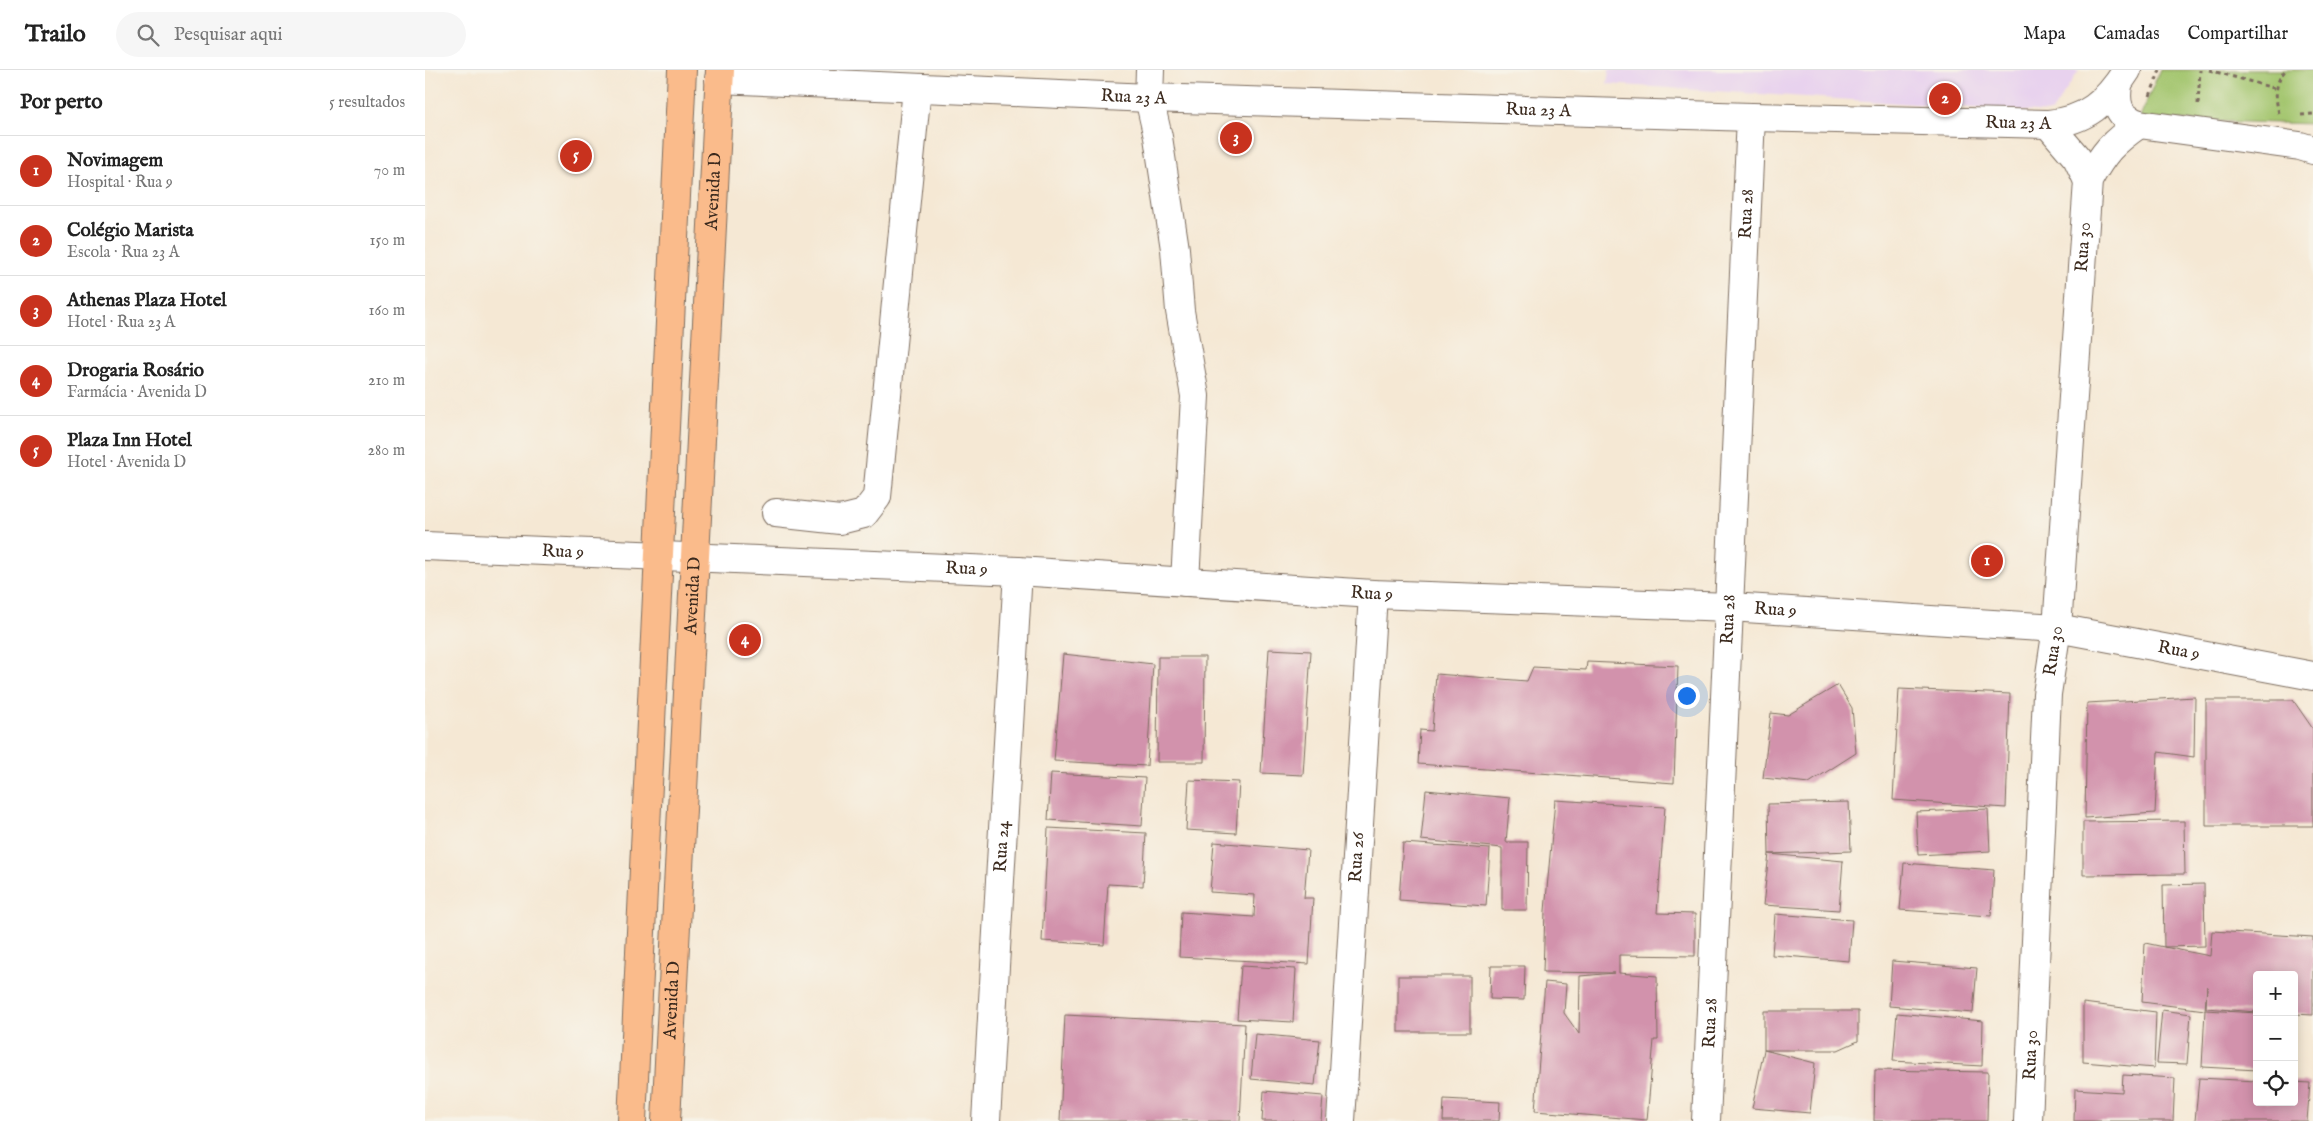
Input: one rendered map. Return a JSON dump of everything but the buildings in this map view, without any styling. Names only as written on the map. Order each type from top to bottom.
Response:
[{"type":"main road","name":"Avenida D","points":[[632,1121],[682,70]]},
{"type":"main road","name":"Avenida D","points":[[666,1121],[720,74]]},
{"type":"street","points":[[1150,70],[1149,98],[1158,137],[1175,249],[1180,311],[1195,396],[1185,582]]},
{"type":"street","name":"Rua 23 A","points":[[720,74],[917,88],[1149,98],[1751,117],[2048,124],[2067,122],[2101,104],[2122,77]]},
{"type":"street","name":"Rua 23 A","points":[[2122,77],[2116,99],[2120,110],[2127,120],[2143,115],[2309,144]]},
{"type":"street","points":[[776,513],[840,520],[865,514],[877,497],[917,88]]},
{"type":"street","name":"Rua 30","points":[[2028,1121],[2047,694],[2057,628],[2088,181],[2099,161],[2115,140],[2143,115]]},
{"type":"street","name":"Rua 28","points":[[1706,1121],[1751,117]]},
{"type":"street","name":"Rua 30","points":[[2048,124],[2077,158],[2088,181]]},
{"type":"street","name":"Rua 9","points":[[425,546],[1018,571],[1373,594],[1730,607],[2057,628],[2313,676]]},
{"type":"street","name":"Rua 24","points":[[986,1121],[1018,571]]},
{"type":"street","name":"Rua 26","points":[[1341,1121],[1373,594]]},
{"type":"path","points":[[2143,115],[2160,70]]},
{"type":"path","points":[[2198,107],[2200,70]]},
{"type":"path","points":[[2209,70],[2277,89]]},
{"type":"path","points":[[2280,116],[2276,102],[2277,89],[2282,74],[2286,70]]},
{"type":"shaded area","points":[[1609,70],[2079,70],[2051,113],[1607,84]]},
{"type":"green space","points":[[2160,70],[2313,70],[2313,124],[2139,119]]},
{"type":"place","name":"Colégio Marista","points":[[1945,99]]},
{"type":"place","name":"Athenas Plaza Hotel","points":[[1236,138]]},
{"type":"place","name":"Plaza Inn Hotel","points":[[576,156]]},
{"type":"place","name":"Novimagem","points":[[1987,561]]},
{"type":"place","name":"Drogaria Rosário","points":[[745,640]]}]
